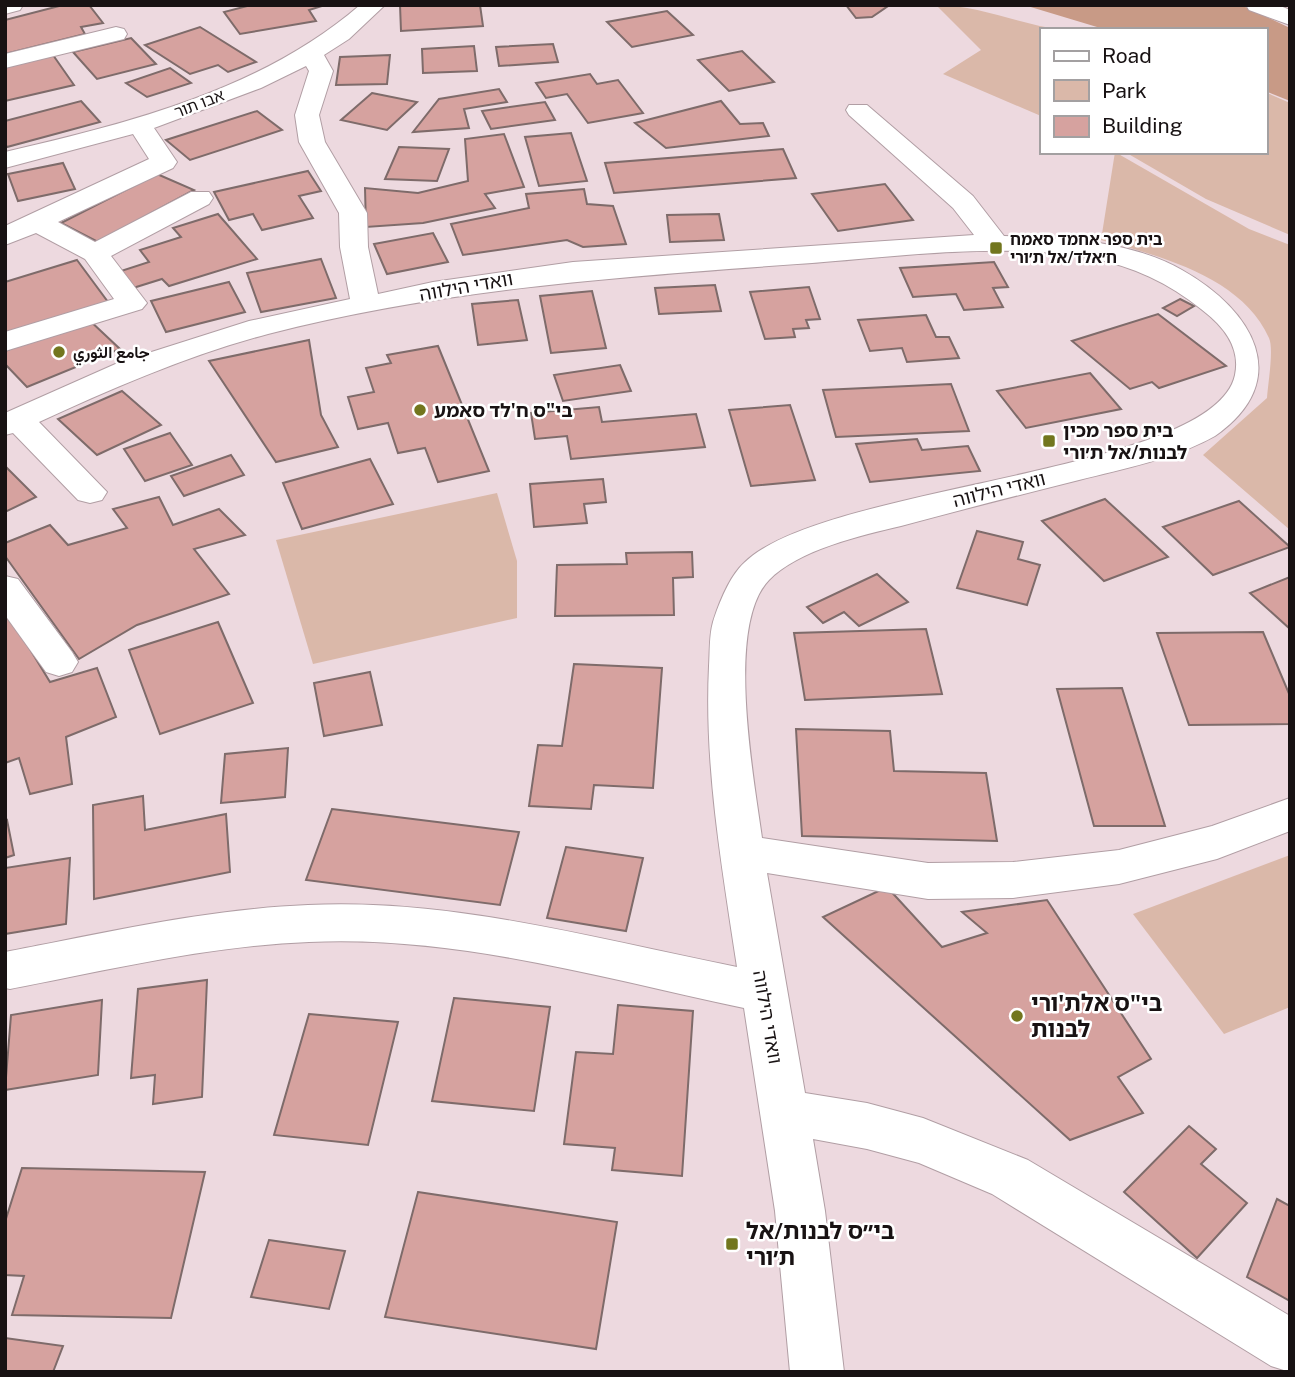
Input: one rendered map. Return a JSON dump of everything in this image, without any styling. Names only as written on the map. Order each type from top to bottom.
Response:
[{"type":"street","points":[[5,7],[12,5]]},
{"type":"street","name":"אבו תור","points":[[5,160],[139,124],[235,89],[312,54],[347,32],[374,5]]},
{"type":"street","points":[[1257,5],[1290,18]]},
{"type":"street","points":[[5,61],[116,34]]},
{"type":"street","points":[[312,54],[321,71],[307,116],[312,142],[353,213],[354,247],[366,304]]},
{"type":"street","points":[[858,110],[963,202],[995,243]]},
{"type":"street","points":[[5,237],[164,162],[139,124]]},
{"type":"street","points":[[95,253],[200,198]]},
{"type":"street","points":[[5,342],[132,303],[95,253],[36,222]]},
{"type":"street","name":"וואדי הילווה","points":[[11,423],[189,348],[260,327],[366,304],[521,276],[995,243],[1100,251],[1161,270],[1193,288],[1231,318],[1244,337],[1250,355],[1251,373],[1242,396],[1206,428],[1182,439],[1110,462],[842,529],[781,554],[755,572],[730,626],[726,718],[743,852],[803,1236],[817,1372]]},
{"type":"street","points":[[11,423],[90,492]]},
{"type":"street","points":[[5,588],[59,662]]},
{"type":"street","points":[[743,852],[928,881],[1013,880],[1119,867],[1217,842],[1290,814]]},
{"type":"street","points":[[10,970],[254,927],[349,922],[494,939],[764,992]]},
{"type":"street","points":[[784,1112],[867,1126],[923,1142],[1010,1177],[1290,1347]]},
{"type":"green space","points":[[936,5],[968,8],[1053,28],[1040,28],[1040,116],[943,74],[981,50]]},
{"type":"green space","points":[[1267,93],[1290,103],[1290,235],[1206,199],[1128,154],[1267,154]]},
{"type":"green space","points":[[1115,154],[1118,154],[1249,229],[1290,245],[1290,530],[1203,455],[1267,398],[1270,343],[1256,317],[1240,299],[1197,272],[1148,253],[1101,240]]},
{"type":"green space","points":[[497,493],[517,561],[517,618],[313,664],[276,540]]},
{"type":"green space","points":[[1290,855],[1290,1007],[1224,1034],[1133,914]]},
{"type":"shaded area","points":[[1024,5],[1241,5],[1290,28],[1290,101],[1267,92],[1267,28],[1100,28]]},
{"type":"building","points":[[63,5],[89,5],[103,23],[81,27],[85,34],[5,54],[5,20]]},
{"type":"building","points":[[251,5],[325,5],[309,10],[316,21],[240,34],[224,12]]},
{"type":"building","points":[[400,5],[480,5],[483,26],[401,31]]},
{"type":"building","points":[[846,5],[888,6],[872,17],[856,18]]},
{"type":"building","points":[[667,11],[693,35],[632,47],[607,22]]},
{"type":"building","points":[[200,27],[256,62],[228,72],[218,65],[190,74],[145,45]]},
{"type":"building","points":[[131,38],[156,64],[97,79],[73,52]]},
{"type":"building","points":[[553,44],[558,62],[499,66],[496,47]]},
{"type":"building","points":[[474,46],[477,71],[423,73],[422,49]]},
{"type":"building","points":[[742,51],[774,82],[729,91],[698,60]]},
{"type":"building","points":[[53,55],[74,85],[5,101],[5,67]]},
{"type":"building","points":[[390,55],[387,84],[336,85],[340,57]]},
{"type":"building","points":[[170,68],[191,83],[147,97],[126,83]]},
{"type":"building","points":[[590,74],[597,84],[618,80],[643,113],[588,123],[567,94],[546,98],[536,83]]},
{"type":"building","points":[[499,89],[507,102],[464,109],[469,128],[413,132],[439,99]]},
{"type":"building","points":[[372,93],[417,102],[387,130],[341,120]]},
{"type":"building","points":[[81,101],[100,122],[7,147],[5,144],[5,121]]},
{"type":"building","points":[[721,101],[740,124],[763,123],[769,136],[666,148],[635,123]]},
{"type":"building","points":[[545,102],[555,120],[491,129],[482,111]]},
{"type":"building","points":[[257,111],[282,130],[190,160],[166,140]]},
{"type":"building","points":[[571,133],[587,181],[539,186],[525,137]]},
{"type":"building","points":[[504,134],[524,187],[485,194],[495,208],[423,223],[366,227],[365,188],[418,193],[468,181],[465,139]]},
{"type":"building","points":[[399,147],[449,149],[437,181],[385,179]]},
{"type":"building","points":[[783,149],[796,178],[614,193],[605,163]]},
{"type":"building","points":[[63,163],[75,189],[18,201],[8,174]]},
{"type":"building","points":[[308,171],[321,191],[299,196],[313,218],[262,230],[253,214],[229,220],[214,192]]},
{"type":"building","points":[[157,174],[194,190],[98,242],[61,223]]},
{"type":"building","points":[[885,184],[913,220],[838,231],[812,194]]},
{"type":"building","points":[[584,189],[587,204],[613,206],[626,244],[583,247],[567,240],[463,255],[451,224],[529,208],[526,194]]},
{"type":"building","points":[[218,214],[257,259],[169,286],[162,279],[133,288],[121,271],[149,262],[140,250],[181,237],[173,228]]},
{"type":"building","points":[[719,214],[724,240],[670,242],[667,215]]},
{"type":"building","points":[[433,233],[448,262],[387,274],[374,244]]},
{"type":"building","points":[[321,259],[336,298],[261,312],[247,273]]},
{"type":"building","points":[[77,260],[108,302],[5,335],[5,282]]},
{"type":"building","points":[[994,262],[1008,287],[993,288],[1003,307],[964,310],[956,294],[913,297],[900,268]]},
{"type":"building","points":[[229,282],[245,312],[166,332],[151,301]]},
{"type":"building","points":[[715,285],[721,311],[659,314],[655,288]]},
{"type":"building","points":[[809,287],[820,319],[806,320],[809,328],[793,329],[795,337],[765,339],[750,292]]},
{"type":"building","points":[[592,291],[606,348],[551,353],[540,296]]},
{"type":"building","points":[[1180,299],[1194,306],[1177,316],[1163,308]]},
{"type":"building","points":[[518,300],[527,340],[478,345],[472,304]]},
{"type":"building","points":[[1158,314],[1226,366],[1159,388],[1152,382],[1130,389],[1072,341]]},
{"type":"building","points":[[926,315],[936,337],[949,337],[959,358],[907,362],[902,348],[870,351],[858,320]]},
{"type":"building","points":[[87,318],[120,349],[27,387],[5,364],[5,351]]},
{"type":"building","points":[[309,340],[321,415],[338,447],[276,462],[209,361]]},
{"type":"building","points":[[438,346],[489,471],[438,482],[425,448],[398,453],[388,423],[358,429],[348,397],[374,392],[366,368],[391,363],[387,355]]},
{"type":"building","points":[[620,365],[631,391],[563,401],[554,375]]},
{"type":"building","points":[[1090,373],[1121,409],[1026,428],[997,391]]},
{"type":"building","points":[[951,384],[969,431],[836,437],[823,390]]},
{"type":"building","points":[[122,391],[161,425],[97,455],[58,419]]},
{"type":"building","points":[[790,405],[815,480],[751,486],[729,410]]},
{"type":"building","points":[[599,407],[602,422],[696,414],[705,447],[571,459],[567,436],[535,439],[531,413]]},
{"type":"building","points":[[170,433],[192,465],[145,481],[124,449]]},
{"type":"building","points":[[917,439],[922,450],[968,446],[980,471],[870,482],[856,444]]},
{"type":"building","points":[[231,455],[244,475],[184,496],[171,476]]},
{"type":"building","points":[[370,459],[393,504],[302,529],[283,483]]},
{"type":"building","points":[[5,466],[36,497],[5,512]]},
{"type":"building","points":[[603,479],[606,502],[584,504],[587,523],[534,527],[530,484]]},
{"type":"building","points":[[159,497],[173,525],[219,509],[245,535],[194,549],[229,594],[137,625],[79,659],[5,556],[5,543],[50,525],[68,545],[127,528],[113,509]]},
{"type":"building","points":[[1105,499],[1168,557],[1104,581],[1042,521]]},
{"type":"building","points":[[1239,501],[1290,547],[1213,575],[1163,527]]},
{"type":"building","points":[[977,531],[1023,542],[1018,559],[1040,565],[1027,605],[957,588]]},
{"type":"building","points":[[692,552],[693,577],[673,578],[674,615],[555,616],[557,565],[627,564],[626,553]]},
{"type":"building","points":[[877,574],[908,602],[859,626],[844,612],[823,623],[807,607]]},
{"type":"building","points":[[1290,577],[1290,627],[1289,628],[1250,593]]},
{"type":"building","points":[[5,608],[50,682],[97,668],[116,717],[66,737],[72,784],[30,794],[19,758],[5,763]]},
{"type":"building","points":[[218,622],[253,703],[160,734],[129,650]]},
{"type":"building","points":[[926,629],[942,694],[805,700],[794,633]]},
{"type":"building","points":[[1263,632],[1290,696],[1290,724],[1189,725],[1157,633]]},
{"type":"building","points":[[574,664],[662,668],[653,788],[594,785],[591,809],[529,806],[538,745],[562,746]]},
{"type":"building","points":[[370,672],[382,725],[324,736],[314,683]]},
{"type":"building","points":[[1122,688],[1165,826],[1094,826],[1057,689]]},
{"type":"building","points":[[796,729],[890,731],[894,771],[986,773],[997,841],[802,836]]},
{"type":"building","points":[[288,748],[285,797],[221,803],[225,754]]},
{"type":"building","points":[[143,796],[145,830],[226,814],[230,872],[94,899],[93,805]]},
{"type":"building","points":[[332,809],[519,832],[500,905],[306,880]]},
{"type":"building","points":[[7,820],[14,855],[5,858],[5,821]]},
{"type":"building","points":[[566,847],[643,858],[626,931],[547,918]]},
{"type":"building","points":[[70,858],[66,924],[5,934],[5,868]]},
{"type":"building","points":[[887,887],[942,947],[987,933],[962,912],[1047,900],[1151,1059],[1118,1077],[1143,1113],[1070,1140],[823,917]]},
{"type":"building","points":[[207,980],[202,1097],[153,1104],[155,1075],[131,1078],[138,989]]},
{"type":"building","points":[[454,998],[550,1007],[534,1111],[432,1101]]},
{"type":"building","points":[[102,1000],[98,1075],[5,1090],[11,1015]]},
{"type":"building","points":[[618,1005],[693,1011],[682,1176],[612,1170],[615,1148],[564,1144],[576,1052],[613,1054]]},
{"type":"building","points":[[309,1014],[398,1022],[368,1145],[274,1135]]},
{"type":"building","points":[[1189,1126],[1216,1149],[1201,1164],[1247,1203],[1197,1258],[1124,1192]]},
{"type":"building","points":[[22,1168],[205,1172],[171,1318],[12,1315],[24,1276],[5,1275],[5,1222]]},
{"type":"building","points":[[418,1192],[617,1222],[596,1349],[385,1317]]},
{"type":"building","points":[[1277,1199],[1290,1206],[1290,1301],[1247,1277]]},
{"type":"building","points":[[269,1240],[345,1251],[329,1309],[251,1297]]},
{"type":"building","points":[[5,1338],[63,1346],[53,1372],[5,1372]]},
{"type":"place","name":"בית ספר אחמד סאמח ח׳אלד/אל ת׳ורי","points":[[996,248]]},
{"type":"place","name":"جامع الثوري","points":[[59,352]]},
{"type":"place","name":"בי\"ס ח'לד סאמע","points":[[420,410]]},
{"type":"place","name":"בית ספר מכין לבנות/אל ת׳ורי","points":[[1049,441]]},
{"type":"place","name":"בי\"ס אלת'ורי לבנות","points":[[1017,1016]]},
{"type":"place","name":"בי״ס לבנות/אל ת׳ורי","points":[[732,1244]]}]
